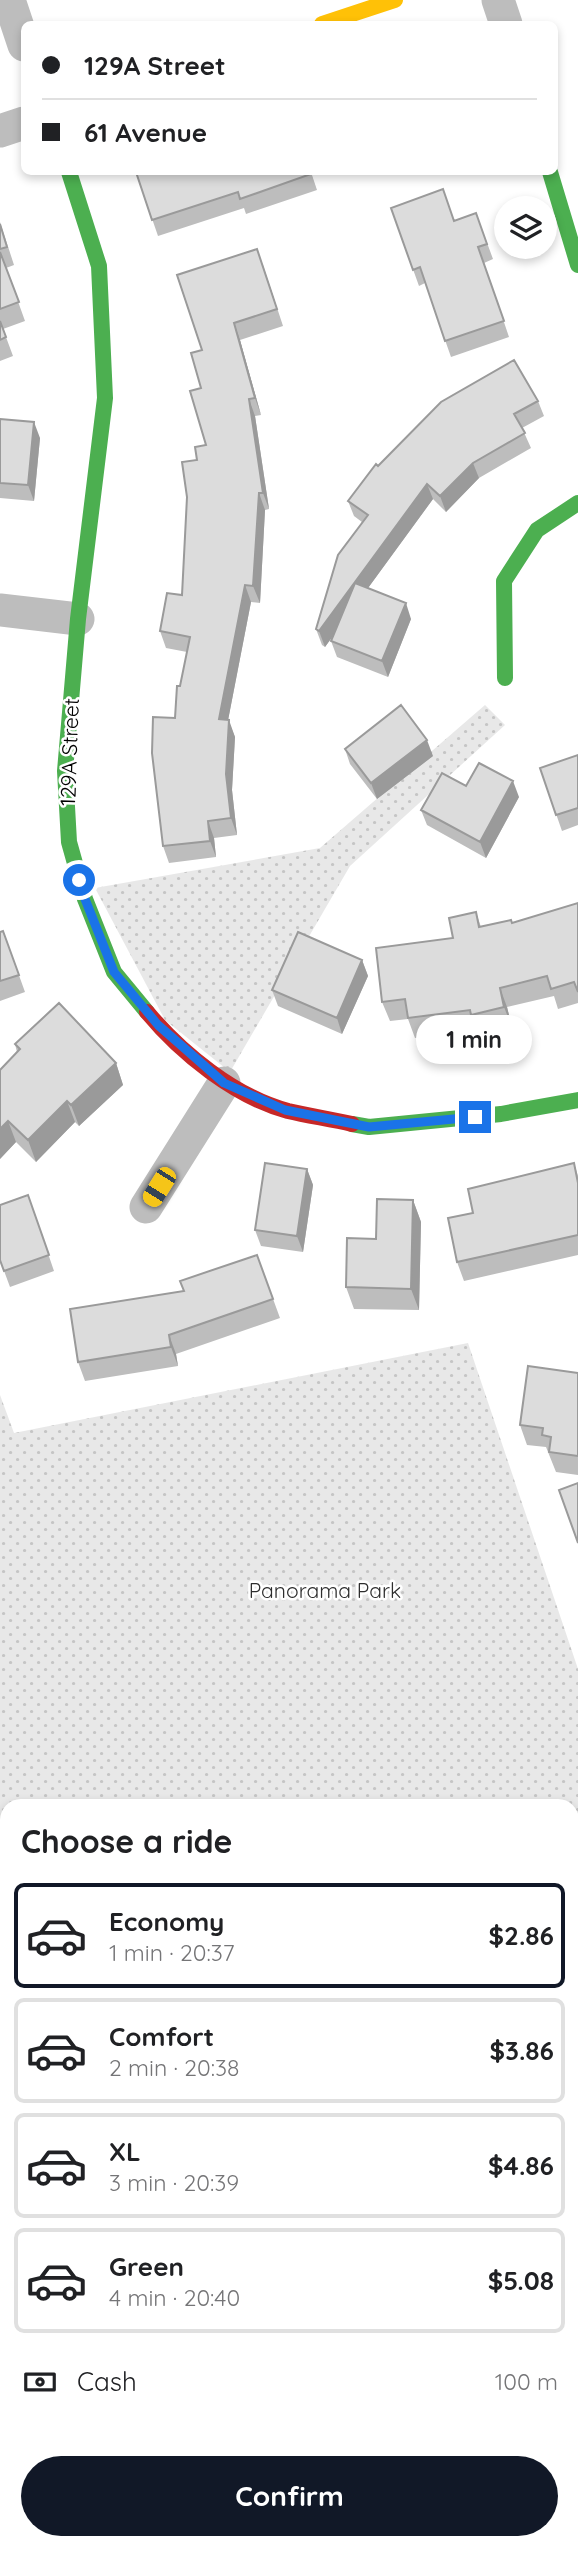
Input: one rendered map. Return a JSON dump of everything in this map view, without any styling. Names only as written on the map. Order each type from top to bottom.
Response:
[{"type":"street","points":[[9,0],[21,36]]},
{"type":"street","points":[[330,21],[395,0]]},
{"type":"street","points":[[498,0],[505,21]]},
{"type":"street","points":[[0,131],[21,124]]},
{"type":"street","name":"129A Street","points":[[70,175],[99,266],[105,398],[78,619],[65,771],[69,842],[85,899],[114,972],[158,1025],[224,1083],[285,1110],[369,1127],[501,1114],[578,1100]]},
{"type":"street","points":[[551,175],[578,265]]},
{"type":"street","points":[[505,678],[504,581],[537,530],[578,503]]},
{"type":"street","points":[[0,610],[78,619]]},
{"type":"street","points":[[146,1207],[224,1083]]},
{"type":"green space","points":[[485,705],[505,725],[350,866],[230,1072],[165,1020],[95,888],[320,848]]},
{"type":"green space","name":"Panorama Park","points":[[468,1343],[578,1669],[578,1799],[0,1799],[0,1395],[14,1433]]},
{"type":"building","points":[[137,175],[308,175],[240,199],[238,192],[152,220]]},
{"type":"building","points":[[443,189],[454,221],[476,213],[487,244],[478,247],[504,321],[445,341],[420,267],[413,270],[391,208]]},
{"type":"building","points":[[0,224],[7,247],[0,249]]},
{"type":"building","points":[[257,249],[277,309],[234,323],[255,398],[249,399],[263,493],[259,493],[253,586],[245,585],[219,719],[229,720],[226,774],[231,818],[208,821],[210,841],[163,846],[152,753],[153,717],[175,718],[177,686],[180,686],[190,637],[160,631],[167,593],[182,595],[187,497],[182,462],[197,460],[195,447],[206,445],[190,391],[201,388],[191,353],[202,350],[177,275]]},
{"type":"building","points":[[0,252],[19,302],[0,309]]},
{"type":"building","points":[[0,321],[6,337],[0,340]]},
{"type":"building","points":[[514,360],[538,401],[514,414],[525,433],[473,463],[440,496],[427,484],[319,631],[316,629],[338,555],[368,515],[348,501],[376,464],[378,466],[441,402]]},
{"type":"building","points":[[0,419],[34,422],[28,485],[0,483]]},
{"type":"building","points":[[355,583],[406,603],[382,661],[331,641]]},
{"type":"building","points":[[401,705],[427,740],[371,783],[345,749]]},
{"type":"building","points":[[578,755],[578,808],[556,815],[540,768]]},
{"type":"building","points":[[479,763],[513,781],[480,842],[421,810],[442,773],[466,786]]},
{"type":"building","points":[[578,903],[578,992],[574,982],[551,989],[547,976],[500,988],[504,1007],[471,1015],[470,1010],[408,1018],[405,999],[382,1002],[376,948],[453,938],[449,918],[476,912],[479,927],[511,920],[512,923]]},
{"type":"building","points":[[3,931],[19,975],[0,981],[0,932]]},
{"type":"building","points":[[298,932],[362,960],[337,1018],[272,990]]},
{"type":"building","points":[[59,1003],[116,1063],[71,1105],[67,1101],[28,1140],[8,1121],[0,1129],[0,1070],[20,1049],[15,1044]]},
{"type":"building","points":[[265,1163],[307,1169],[297,1236],[255,1230]]},
{"type":"building","points":[[574,1163],[578,1183],[578,1235],[457,1262],[448,1218],[473,1213],[468,1189]]},
{"type":"building","points":[[28,1195],[49,1255],[4,1271],[0,1260],[0,1205]]},
{"type":"building","points":[[377,1199],[413,1200],[411,1289],[346,1287],[347,1238],[376,1239]]},
{"type":"building","points":[[257,1255],[273,1299],[169,1335],[171,1347],[78,1362],[70,1309],[184,1291],[180,1281]]},
{"type":"building","points":[[528,1366],[578,1373],[578,1456],[549,1452],[551,1437],[542,1435],[543,1428],[520,1425]]},
{"type":"building","points":[[578,1483],[578,1543],[559,1490]]},
{"type":"traffic: fast","points":[[70,175],[99,266],[105,398],[78,619],[65,771],[69,842],[85,899],[114,972],[147,1012]]},
{"type":"traffic: fast","points":[[551,175],[578,265]]},
{"type":"traffic: fast","points":[[505,678],[504,581],[537,530],[578,503]]},
{"type":"traffic: fast","points":[[352,1124],[369,1127],[501,1114],[578,1100]]},
{"type":"traffic: slow","points":[[331,21],[395,0]]},
{"type":"traffic: jam","points":[[147,1012],[176,1043],[210,1072],[248,1095],[288,1111],[352,1124]]},
{"type":"route","points":[[79,880],[114,972],[158,1025],[224,1083],[285,1110],[369,1127],[475,1117]]}]
